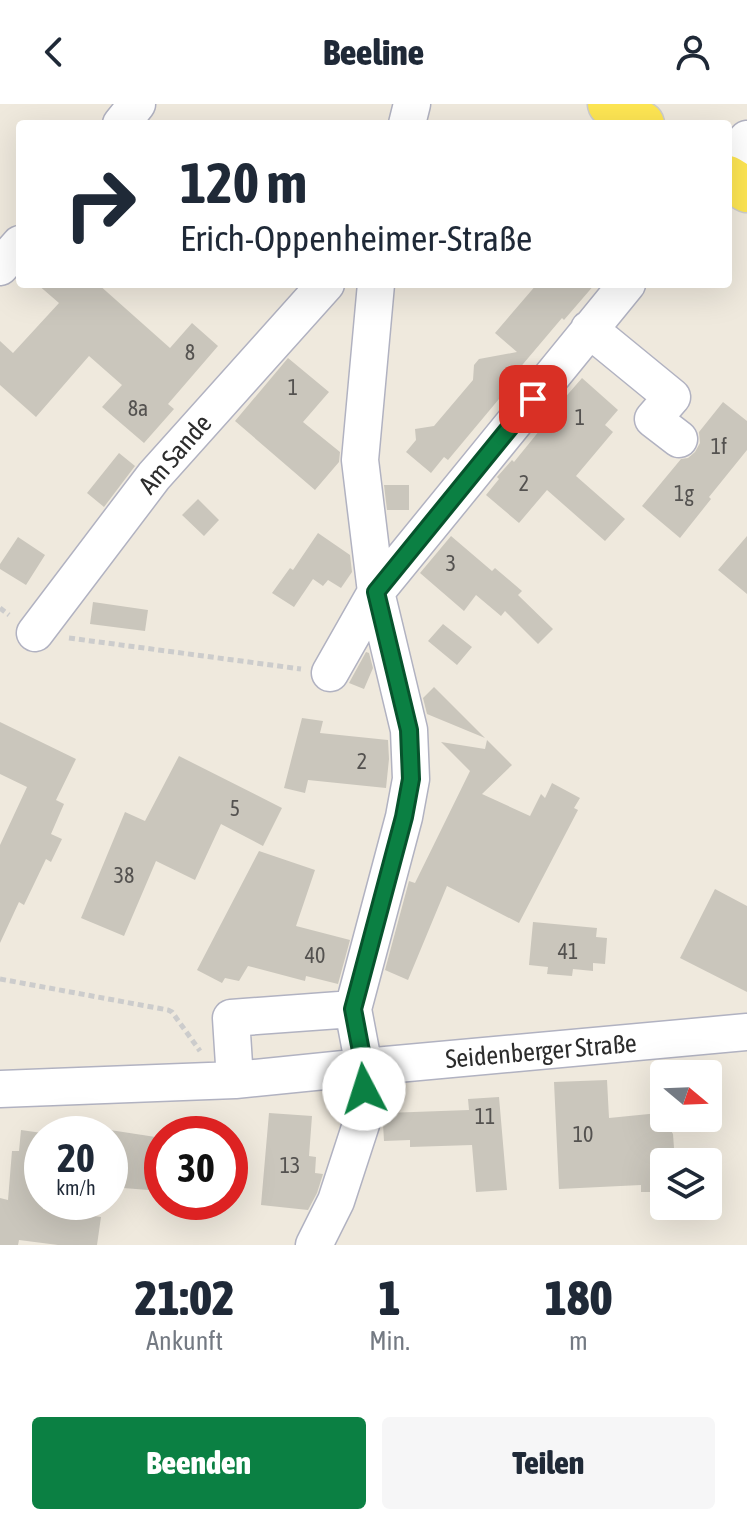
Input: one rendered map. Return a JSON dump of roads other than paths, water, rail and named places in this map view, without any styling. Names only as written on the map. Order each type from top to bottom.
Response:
[{"type":"main road","points":[[610,104],[636,120]]},
{"type":"street","points":[[124,120],[137,104]]},
{"type":"street","points":[[732,157],[747,139]]},
{"type":"street","points":[[0,267],[16,249]]},
{"type":"street","name":"Am Sande","points":[[35,633],[154,476],[322,288]]},
{"type":"street","points":[[314,1245],[336,1201],[365,1112],[364,1067],[353,1009],[404,817],[411,779],[409,730],[376,592],[360,460],[376,288]]},
{"type":"street","points":[[330,673],[376,592],[624,288]]},
{"type":"street","points":[[589,329],[672,397],[653,419],[679,439]]},
{"type":"street","points":[[229,1080],[231,1018],[353,1009]]},
{"type":"street","name":"Seidenberger Straße","points":[[0,1089],[229,1080],[747,1032]]}]
